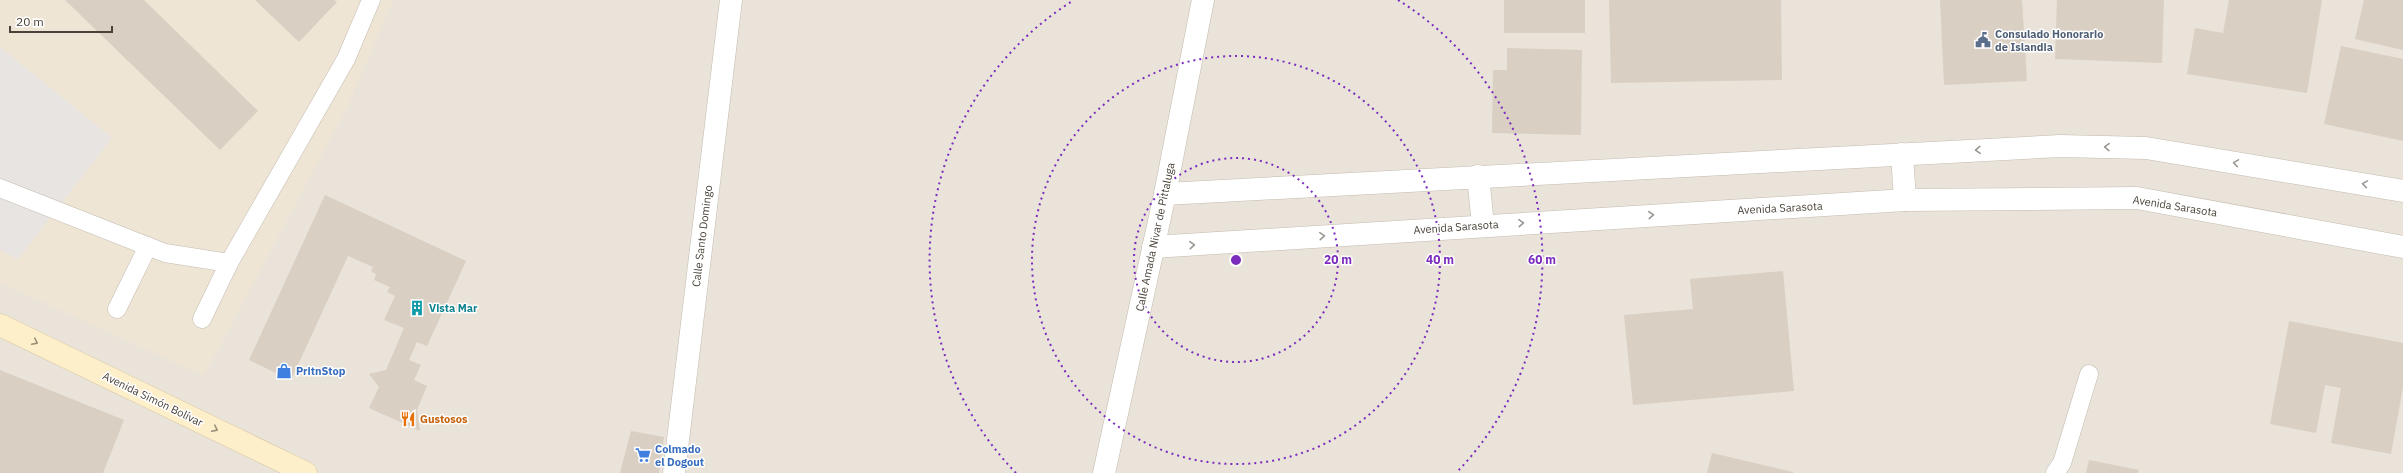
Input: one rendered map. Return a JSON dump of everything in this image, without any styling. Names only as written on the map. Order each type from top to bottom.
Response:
[{"type":"main road","name":"Avenida Simón Bolívar","points":[[0,325],[298,471]]},
{"type":"street","name":"Calle Santo Domingo","points":[[674,473],[731,0]]},
{"type":"street","name":"Calle Amada Nivar de Pittaluga","points":[[1104,473],[1165,194],[1202,0]]},
{"type":"street","points":[[1165,194],[1478,176],[2060,146],[2146,148],[2403,191]]},
{"type":"street","points":[[1902,154],[1905,200]]},
{"type":"street","points":[[1478,176],[1483,225]]},
{"type":"street","name":"Avenida Sarasota","points":[[1153,247],[1483,225],[1905,200],[2137,198],[2403,247]]},
{"type":"lane","points":[[202,319],[229,263],[346,59],[371,0]]},
{"type":"lane","points":[[0,188],[165,253],[229,263]]},
{"type":"lane","points":[[117,309],[148,246]]},
{"type":"lane","points":[[2055,473],[2062,463],[2089,374]]},
{"type":"shaded area","points":[[0,0],[2403,0],[2403,473],[0,473]]},
{"type":"shaded area","points":[[0,0],[393,0],[349,104],[204,376],[0,283]]},
{"type":"shaded area","points":[[0,47],[112,138],[18,259],[0,250]]},
{"type":"building","points":[[65,0],[144,0],[258,111],[220,150]]},
{"type":"building","points":[[255,0],[334,0],[337,2],[299,42]]},
{"type":"building","points":[[1504,0],[1585,0],[1585,33],[1504,33]]},
{"type":"building","points":[[1609,0],[1781,0],[1782,80],[1611,83]]},
{"type":"building","name":"Consulado Honorario de Islandia","points":[[1940,0],[2022,0],[2027,81],[1944,85]]},
{"type":"building","points":[[2057,0],[2164,0],[2162,63],[2055,59]]},
{"type":"building","points":[[2229,0],[2322,0],[2307,93],[2187,74],[2195,28],[2223,33]]},
{"type":"building","points":[[2364,0],[2403,0],[2403,50],[2355,39]]},
{"type":"building","points":[[2341,46],[2403,59],[2403,141],[2324,124]]},
{"type":"building","points":[[1507,48],[1582,50],[1581,135],[1492,133],[1493,70],[1507,70]]},
{"type":"building","name":"Vista Mar","points":[[325,195],[466,261],[427,346],[417,342],[409,360],[421,365],[414,380],[427,386],[417,410],[420,431],[369,408],[379,387],[369,374],[386,370],[404,328],[384,320],[395,296],[387,292],[390,287],[374,280],[376,274],[371,271],[373,267],[348,256],[291,380],[249,360]]},
{"type":"building","points":[[1783,271],[1794,391],[1633,405],[1624,315],[1693,309],[1690,279]]},
{"type":"building","points":[[2289,321],[2403,343],[2403,387],[2391,454],[2331,443],[2341,388],[2325,385],[2316,433],[2270,424]]},
{"type":"building","points":[[0,370],[124,420],[103,473],[0,473]]},
{"type":"building","name":"Colmado el Dogout","points":[[631,431],[664,437],[659,473],[620,473]]},
{"type":"building","points":[[1712,453],[1793,472],[1793,473],[1707,473]]},
{"type":"building","points":[[2089,460],[2139,470],[2138,473],[2086,473]]},
{"type":"place","name":"Consulado Honorario de Islandia","points":[[1983,40]]},
{"type":"place","name":"Vista Mar","points":[[417,308]]},
{"type":"place","name":"PritnStop","points":[[284,371]]},
{"type":"place","name":"Gustosos","points":[[408,419]]},
{"type":"place","name":"Colmado el Dogout","points":[[643,455]]}]
